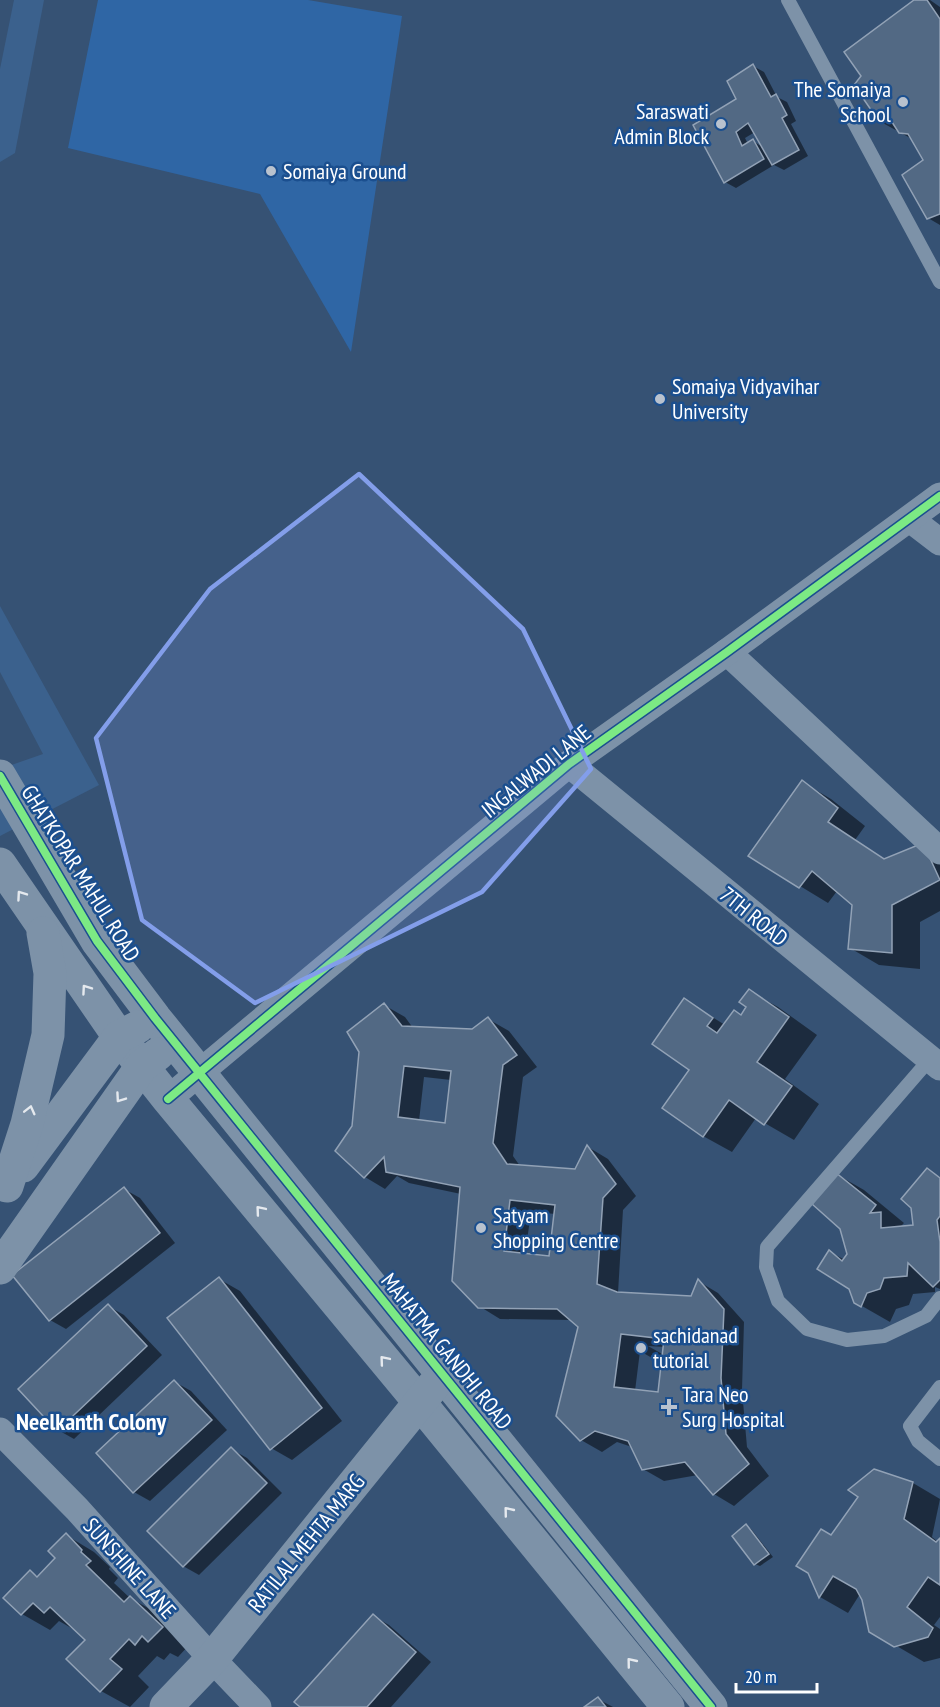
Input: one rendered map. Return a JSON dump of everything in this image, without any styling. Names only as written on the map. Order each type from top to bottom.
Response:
[{"type":"street","name":"INGALWADI LANE","points":[[168,1099],[569,765],[940,496]]},
{"type":"street","points":[[910,519],[940,542]]},
{"type":"street","points":[[727,652],[940,851]]},
{"type":"street","name":"7TH ROAD","points":[[569,765],[935,1063]]},
{"type":"street","name":"GHATKOPAR MAHUL ROAD","points":[[0,776],[97,941],[164,1029]]},
{"type":"street","points":[[0,864],[119,1037],[168,1099],[668,1707]]},
{"type":"street","points":[[4,1191],[27,1124],[48,1035],[50,973],[42,925]]},
{"type":"street","points":[[4,1191],[119,1037],[164,1029]]},
{"type":"street","points":[[0,1268],[142,1066],[164,1029]]},
{"type":"street","name":"MAHATMA GANDHI ROAD","points":[[164,1029],[711,1707]]},
{"type":"street","name":"RATILAL MEHTA MARG","points":[[166,1707],[212,1659],[442,1374]]},
{"type":"street","name":"SUNSHINE LANE","points":[[0,1431],[77,1509],[258,1707]]},
{"type":"lane","points":[[788,0],[940,282]]},
{"type":"lane","points":[[935,1063],[767,1247],[766,1267],[778,1301],[807,1329],[847,1340],[884,1336],[926,1316],[940,1298]]},
{"type":"lane","points":[[940,1387],[910,1426],[918,1441],[940,1459]]},
{"type":"highlighted area","points":[[359,474],[523,629],[591,769],[482,892],[255,1003],[142,920],[96,738],[210,589]]},
{"type":"shaded area","points":[[14,0],[44,0],[15,153],[0,162],[0,69]]},
{"type":"shaded area","name":"Somaiya Ground","points":[[98,0],[308,0],[402,16],[351,352],[260,194],[68,148]]},
{"type":"shaded area","points":[[0,606],[99,785],[0,836],[0,769],[43,754],[0,672]]},
{"type":"building","name":"The Somaiya School","points":[[914,0],[927,0],[940,19],[940,214],[927,219],[902,175],[923,160],[908,134],[899,133],[890,119],[880,123],[854,85],[861,76],[844,52]]},
{"type":"building","name":"Saraswati Admin Block","points":[[753,64],[771,97],[776,94],[787,115],[782,118],[799,150],[772,165],[748,123],[736,132],[742,146],[753,139],[764,159],[724,183],[693,125],[736,99],[727,81]]},
{"type":"building","points":[[802,780],[838,808],[828,822],[884,859],[923,843],[940,880],[892,905],[892,953],[848,949],[852,905],[812,871],[799,888],[748,856]]},
{"type":"building","points":[[749,989],[789,1017],[757,1062],[792,1086],[764,1125],[729,1100],[703,1137],[662,1108],[689,1070],[652,1044],[684,998],[713,1018],[707,1026],[717,1033],[734,1010],[741,1015],[746,1007],[739,1002]]},
{"type":"building","name":"Satyam Shopping Centre","points":[[384,1003],[402,1026],[472,1029],[488,1017],[517,1055],[503,1065],[493,1143],[507,1164],[575,1169],[587,1145],[616,1184],[603,1198],[597,1284],[617,1292],[691,1296],[698,1279],[724,1309],[721,1378],[726,1434],[749,1464],[713,1495],[685,1462],[642,1470],[628,1441],[595,1431],[580,1441],[556,1416],[578,1327],[557,1309],[478,1308],[452,1281],[460,1187],[386,1172],[384,1157],[364,1178],[335,1151],[352,1126],[359,1052],[347,1032]],"holes":[[[404,1066],[451,1071],[445,1123],[398,1117]],[[510,1200],[555,1205],[549,1256],[504,1251]],[[621,1334],[664,1339],[658,1392],[614,1387]]]},
{"type":"building","points":[[927,1168],[940,1178],[940,1216],[937,1220],[940,1242],[940,1280],[933,1287],[908,1263],[907,1276],[884,1278],[880,1289],[867,1293],[861,1307],[854,1303],[849,1289],[817,1269],[829,1250],[842,1261],[847,1254],[840,1229],[812,1204],[835,1172],[876,1205],[870,1213],[881,1212],[881,1228],[913,1225],[911,1208],[901,1199]]},
{"type":"building","points":[[124,1187],[160,1233],[49,1321],[12,1275]]},
{"type":"building","points":[[219,1277],[322,1408],[270,1450],[167,1318]]},
{"type":"building","points":[[108,1304],[147,1346],[57,1431],[18,1389]]},
{"type":"building","points":[[174,1380],[212,1420],[133,1493],[96,1453]]},
{"type":"building","points":[[231,1447],[267,1483],[183,1567],[147,1531]]},
{"type":"building","points":[[874,1469],[913,1482],[904,1519],[936,1542],[940,1538],[940,1585],[928,1577],[907,1607],[933,1628],[928,1637],[894,1647],[869,1632],[862,1600],[856,1589],[833,1576],[819,1598],[808,1573],[796,1566],[821,1529],[831,1535],[858,1497],[848,1490]]},
{"type":"building","points":[[746,1524],[769,1554],[754,1565],[732,1536]]},
{"type":"building","points":[[66,1533],[91,1561],[86,1565],[124,1602],[130,1596],[163,1627],[148,1642],[142,1636],[135,1645],[129,1639],[110,1659],[122,1669],[100,1692],[66,1659],[85,1640],[50,1607],[44,1613],[33,1603],[21,1615],[3,1598],[30,1570],[37,1577],[55,1558],[48,1551]]},
{"type":"building","points":[[373,1614],[416,1652],[367,1707],[300,1707],[294,1702]]},
{"type":"building","points":[[598,1697],[606,1707],[584,1707]]},
{"type":"cycle path","points":[[168,1099],[569,764],[940,496]]},
{"type":"cycle path","points":[[0,776],[97,941],[155,1018],[711,1707]]},
{"type":"place","name":"The Somaiya School","points":[[903,102]]},
{"type":"place","name":"Saraswati Admin Block","points":[[721,124]]},
{"type":"place","name":"Somaiya Ground","points":[[271,171]]},
{"type":"place","name":"Somaiya Vidyavihar University","points":[[660,399]]},
{"type":"place","name":"Satyam Shopping Centre","points":[[481,1228]]},
{"type":"place","name":"sachidanad tutorial","points":[[641,1348]]},
{"type":"place","name":"Tara Neo Surg Hospital","points":[[669,1407]]},
{"type":"district","name":"Neelkanth Colony","points":[[91,1421]]}]
